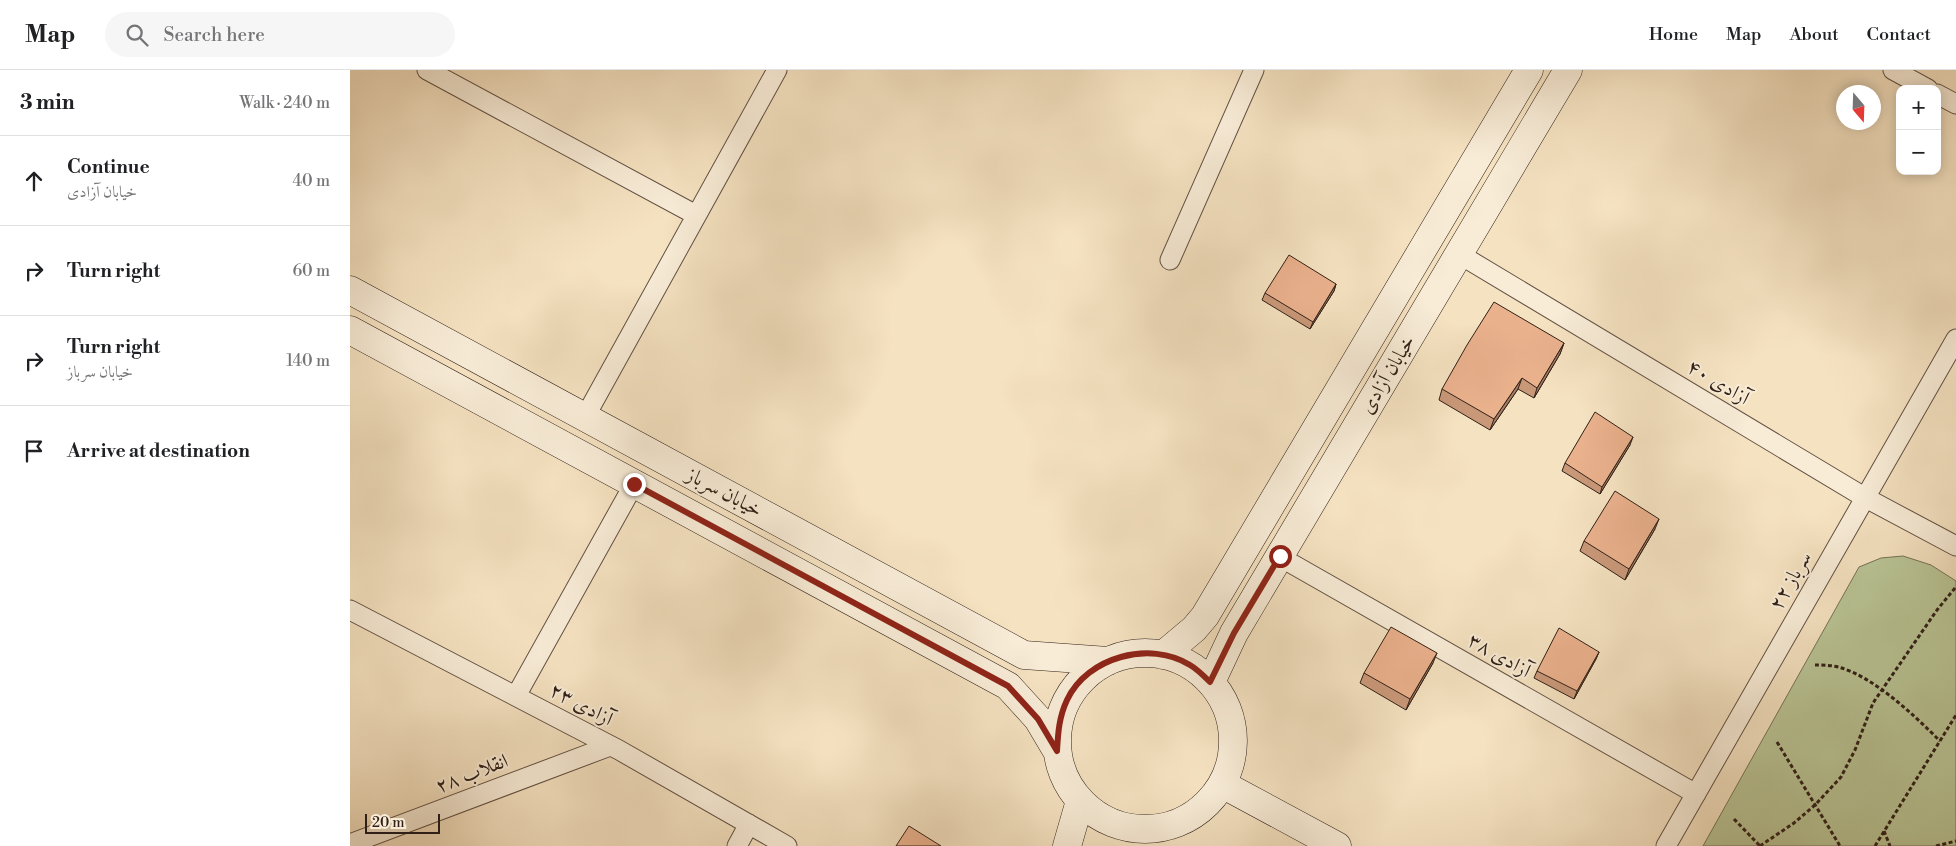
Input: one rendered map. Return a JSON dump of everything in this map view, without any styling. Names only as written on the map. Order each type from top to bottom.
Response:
[{"type":"main road","name":"خیابان آزادی","points":[[1210,682],[1234,633],[1568,70]]},
{"type":"main road","name":"خیابان آزادی","points":[[1163,655],[1194,629],[1205,616],[1520,74]]},
{"type":"main road","name":"خیابان سرباز","points":[[350,290],[1024,655],[1108,661]]},
{"type":"main road","name":"خیابان سرباز","points":[[350,330],[1008,686],[1038,719],[1057,751]]},
{"type":"main road","points":[[1135,653],[1163,655],[1189,664],[1210,682],[1226,704],[1233,731],[1232,758],[1222,784],[1205,806],[1182,821],[1120,837],[1102,818],[1080,801],[1065,778],[1057,751],[1058,724],[1068,698],[1085,676],[1108,661],[1135,653]]},
{"type":"main road","points":[[1222,784],[1337,846]]},
{"type":"main road","points":[[1067,846],[1080,801]]},
{"type":"street","points":[[426,70],[696,216]]},
{"type":"street","points":[[585,417],[777,70]]},
{"type":"street","points":[[1170,260],[1254,70]]},
{"type":"street","points":[[1892,70],[1920,85]]},
{"type":"street","points":[[1941,96],[1956,104]]},
{"type":"street","name":"آزادی ۴۰","points":[[1459,254],[1864,497],[1956,546]]},
{"type":"street","name":"سرباز ۲۲","points":[[1666,846],[1956,339]]},
{"type":"street","points":[[516,696],[634,484]]},
{"type":"street","name":"آزادی ۳۸","points":[[1280,556],[1696,794]]},
{"type":"street","name":"آزادی ۲۳","points":[[350,610],[610,746],[787,846]]},
{"type":"street","name":"انقلاب ۲۸","points":[[350,844],[610,746]]},
{"type":"street","points":[[737,846],[749,824]]},
{"type":"path","points":[[1734,819],[1760,846],[1794,823],[1815,805],[1841,777],[1856,750],[1873,703],[1937,610],[1956,588]]},
{"type":"path","points":[[1815,665],[1838,667],[1856,675],[1881,691],[1940,740]]},
{"type":"path","points":[[1875,846],[1956,715]]},
{"type":"path","points":[[1777,742],[1840,846]]},
{"type":"path","points":[[1884,831],[1890,846]]},
{"type":"path","points":[[1936,846],[1956,841]]},
{"type":"green space","points":[[1903,556],[1931,565],[1956,581],[1956,846],[1703,846],[1859,567],[1881,558]]},
{"type":"building","points":[[1289,255],[1336,284],[1313,322],[1265,293]]},
{"type":"building","points":[[1494,302],[1564,343],[1537,388],[1522,378],[1494,419],[1442,389]]},
{"type":"building","points":[[1595,412],[1633,437],[1602,487],[1565,463]]},
{"type":"building","points":[[1615,491],[1659,519],[1629,569],[1584,541]]},
{"type":"building","points":[[1391,627],[1437,653],[1410,699],[1364,673]]},
{"type":"building","points":[[1559,628],[1599,652],[1577,691],[1537,671]]},
{"type":"building","points":[[909,826],[941,846],[896,846]]},
{"type":"route","points":[[634,484],[1008,686],[1038,719],[1057,751],[1058,724],[1068,698],[1085,676],[1108,661],[1135,653],[1163,655],[1189,664],[1210,682],[1234,633],[1280,556]]}]
